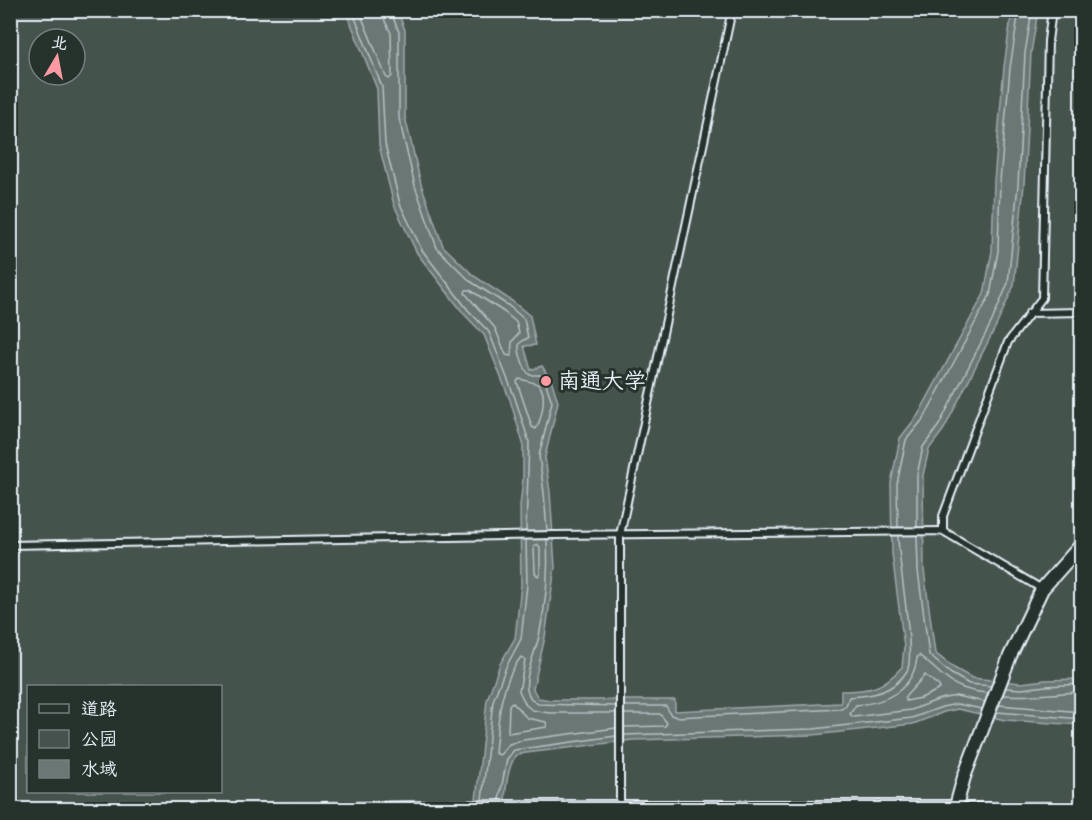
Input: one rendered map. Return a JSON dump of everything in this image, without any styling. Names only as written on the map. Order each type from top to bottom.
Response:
[{"type":"street","points":[[290,810],[509,807],[956,808],[964,777],[1001,679],[1042,589],[1082,544]]},
{"type":"lane","points":[[620,808],[620,535],[732,10]]},
{"type":"lane","points":[[943,531],[943,516],[1008,342],[1042,298],[1048,41],[1052,10]]},
{"type":"lane","points":[[1029,313],[1082,312]]},
{"type":"lane","points":[[10,545],[927,530],[943,531],[1042,589]]},
{"type":"lane","points":[[956,808],[1082,806]]},
{"type":"green space","name":"南通大学","points":[[10,11],[1081,11],[1081,809],[11,809]]},
{"type":"water","points":[[346,11],[392,11],[399,15],[405,30],[405,117],[421,184],[443,246],[474,276],[530,316],[536,345],[524,346],[531,370],[542,366],[552,382],[558,402],[545,457],[550,492],[555,567],[545,637],[533,689],[538,698],[550,700],[675,700],[675,711],[841,703],[841,691],[875,687],[888,680],[902,667],[904,647],[892,554],[891,483],[900,438],[918,415],[984,294],[992,251],[994,181],[1004,67],[1011,17],[1014,11],[1038,11],[1031,53],[1024,185],[1014,285],[944,429],[929,449],[923,475],[924,570],[935,653],[972,678],[1021,683],[1081,679],[1081,725],[1005,720],[958,709],[913,724],[813,735],[633,740],[526,753],[516,755],[510,767],[504,809],[475,809],[487,700],[500,664],[515,638],[521,585],[520,506],[523,443],[510,400],[484,335],[464,314],[417,253],[394,205],[379,145],[377,89]]},
{"type":"place","name":"南通大学","points":[[546,381]]}]
